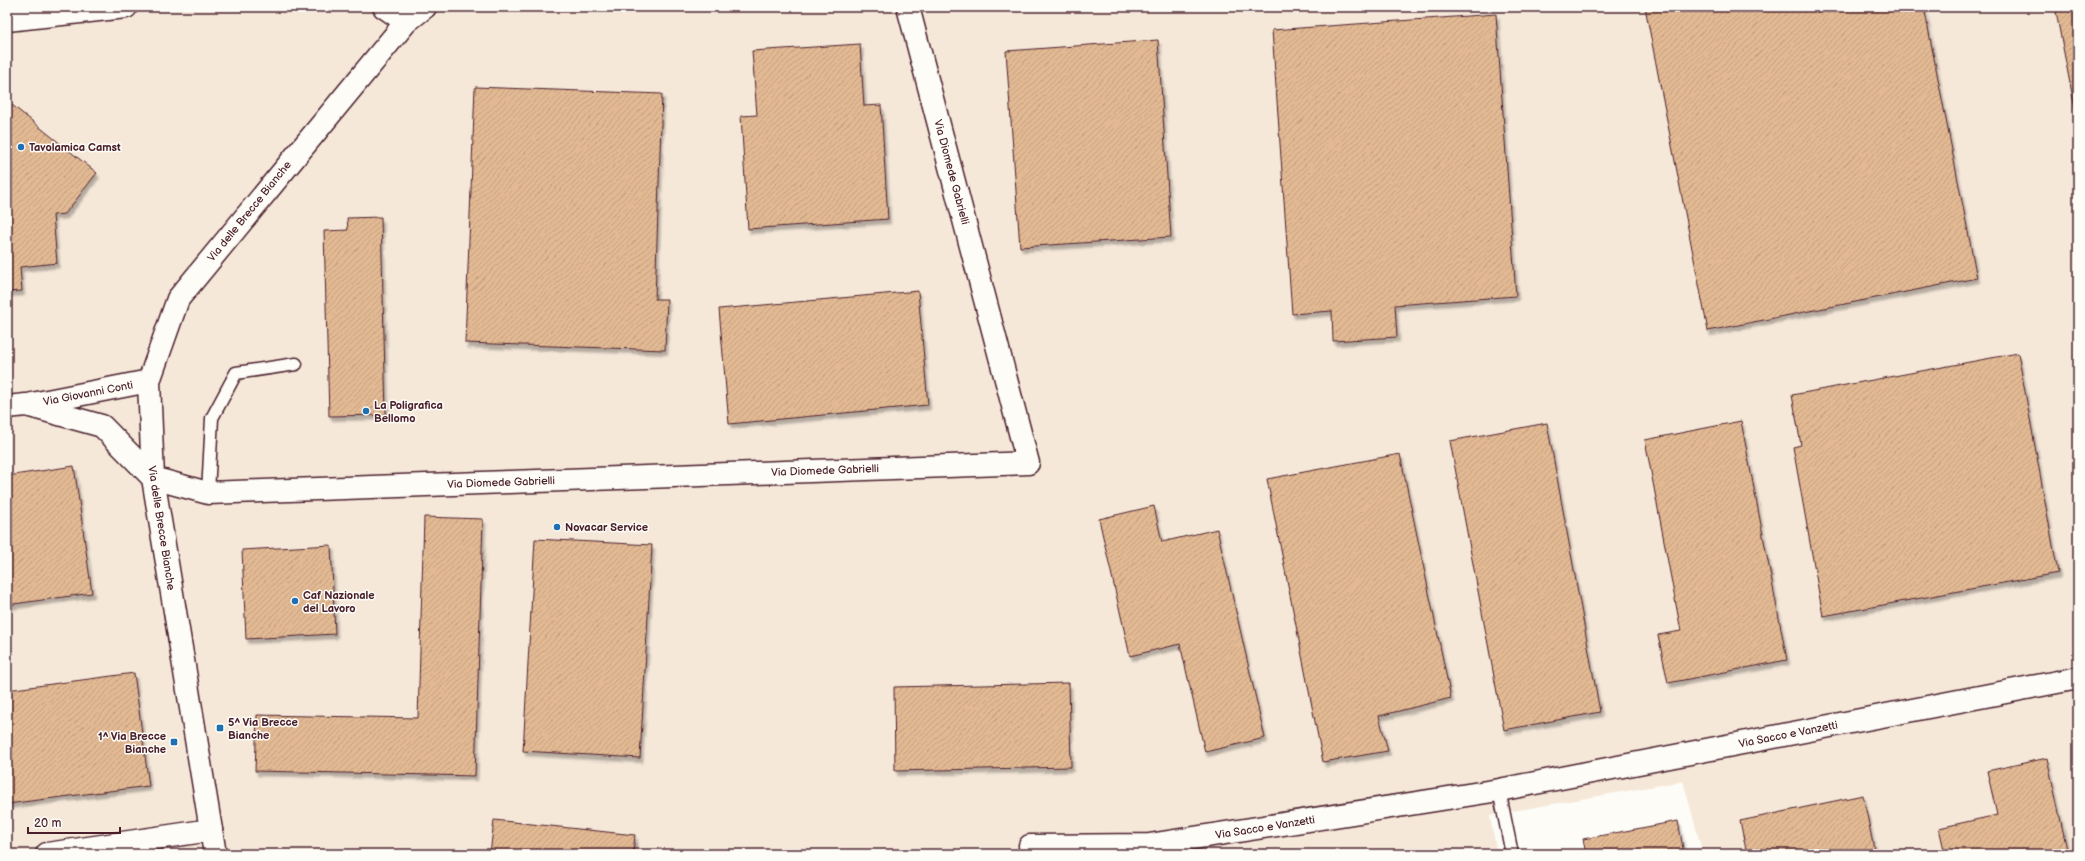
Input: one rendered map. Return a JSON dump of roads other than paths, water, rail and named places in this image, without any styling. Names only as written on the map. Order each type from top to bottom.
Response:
[{"type":"street","points":[[7,20],[126,7]]},
{"type":"street","points":[[384,7],[406,22]]},
{"type":"street","name":"Via delle Brecce Bianche","points":[[215,854],[153,478],[149,381],[178,299],[406,22],[425,7]]},
{"type":"street","name":"Via Diomede Gabrielli","points":[[153,478],[208,493],[1028,463],[908,7]]},
{"type":"street","name":"Via Giovanni Conti","points":[[17,406],[149,381]]},
{"type":"street","name":"Via Giovanni Conti","points":[[17,406],[102,426],[153,478]]},
{"type":"street","name":"Via Sacco e Vanzetti","points":[[1030,846],[1087,850],[1149,845],[1498,790],[2078,678]]},
{"type":"street","points":[[47,854],[211,830]]},
{"type":"lane","points":[[208,493],[212,418],[236,373],[296,364]]},
{"type":"lane","points":[[1498,790],[1512,854]]},
{"type":"place","name":"Tavolamica Camst","points":[[21,147]]},
{"type":"place","name":"La Poligrafica Bellomo","points":[[366,411]]},
{"type":"place","name":"Novacar Service","points":[[557,527]]},
{"type":"place","name":"Caf Nazionale del Lavoro","points":[[295,601]]},
{"type":"place","name":"5^ Via Brecce Bianche","points":[[220,728]]},
{"type":"place","name":"1^ Via Brecce Bianche","points":[[174,742]]}]
